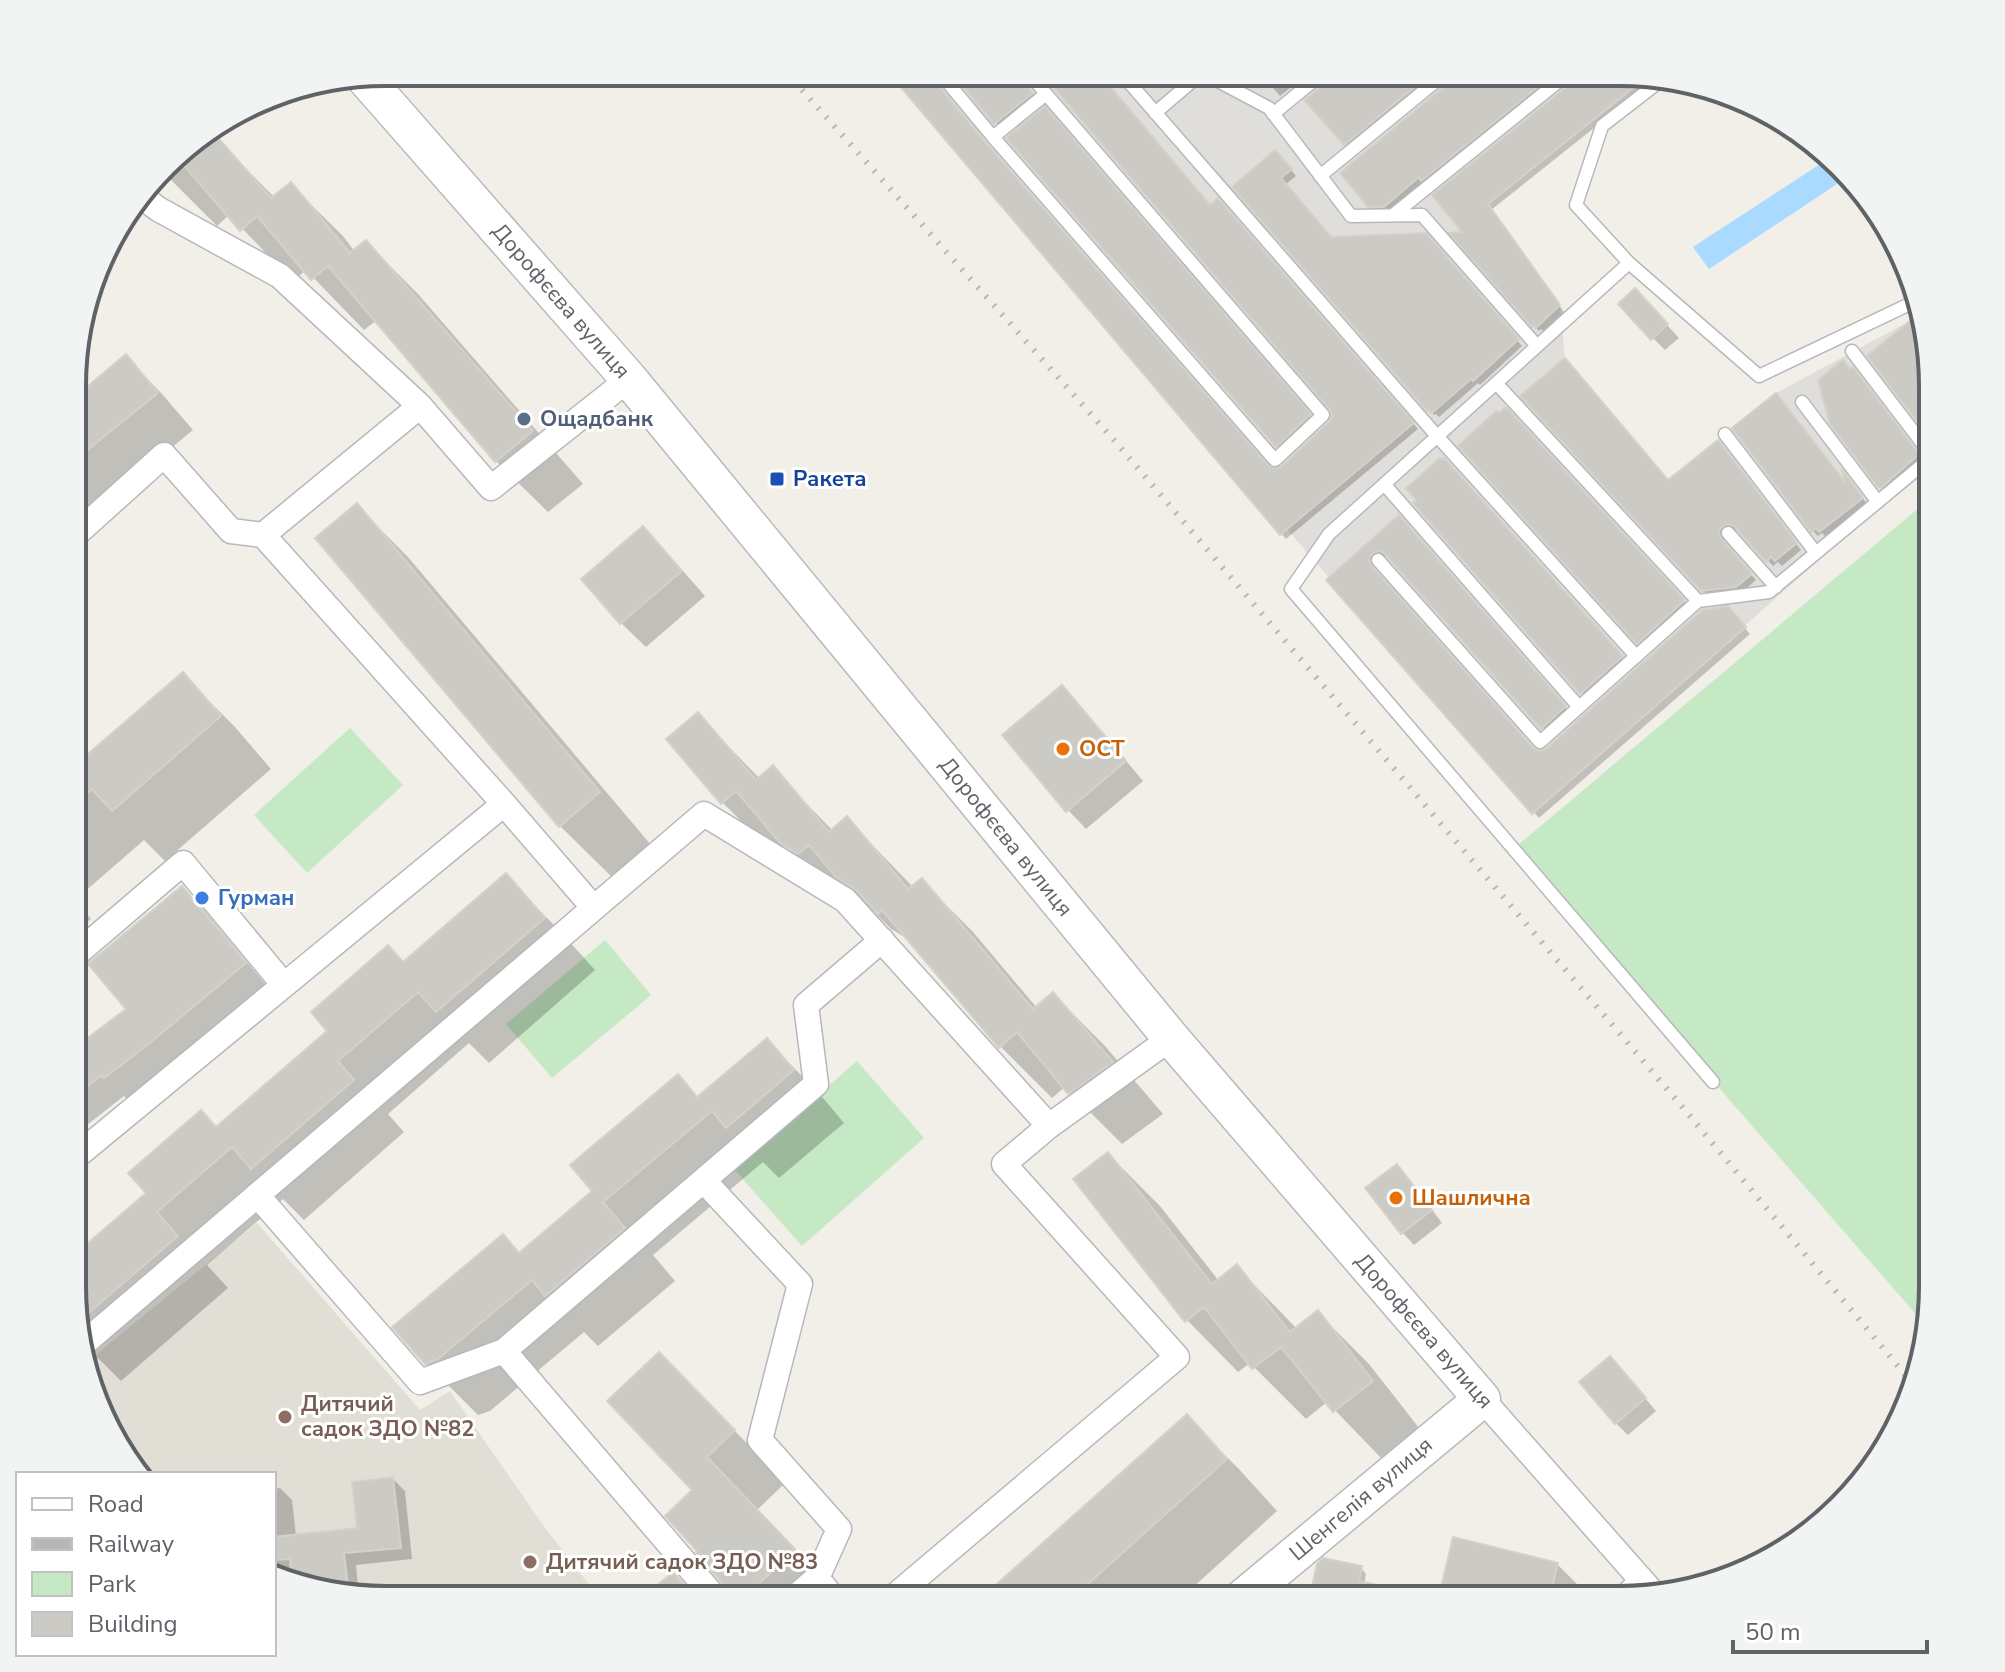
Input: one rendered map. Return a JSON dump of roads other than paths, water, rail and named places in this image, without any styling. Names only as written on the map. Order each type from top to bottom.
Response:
[{"type":"street","name":"Дорофєєва вулиця","points":[[372,87],[629,379],[1171,1038],[1645,1584]]},
{"type":"street","points":[[149,202],[280,276],[420,406],[491,488],[629,379]]},
{"type":"street","points":[[263,535],[420,406]]},
{"type":"street","points":[[86,525],[164,455],[231,531],[263,535],[593,907]]},
{"type":"street","points":[[86,1148],[504,804]]},
{"type":"street","points":[[91,1337],[704,814],[845,900],[1049,1126]]},
{"type":"street","points":[[86,946],[183,863],[284,985]]},
{"type":"street","points":[[257,1195],[420,1382],[504,1351],[816,1084],[806,1005],[882,940]]},
{"type":"street","points":[[907,1586],[1177,1357],[1004,1164],[1049,1126],[1171,1038]]},
{"type":"street","points":[[704,1181],[800,1284],[760,1440],[839,1529],[817,1578],[808,1586]]},
{"type":"street","points":[[504,1351],[705,1586]]},
{"type":"street","name":"Шенгелія вулиця","points":[[1257,1586],[1482,1399]]},
{"type":"street","points":[[817,1578],[824,1586]]},
{"type":"lane","points":[[951,86],[1275,460],[1323,415],[1039,86]]},
{"type":"lane","points":[[1132,86],[1437,436],[1636,656]]},
{"type":"lane","points":[[1155,113],[1187,86]]},
{"type":"lane","points":[[1227,86],[1269,108],[1351,216],[1422,215],[1537,346]]},
{"type":"lane","points":[[1273,114],[1307,86]]},
{"type":"lane","points":[[1320,176],[1430,86]]},
{"type":"lane","points":[[1393,215],[1553,86]]},
{"type":"lane","points":[[1651,88],[1602,126],[1576,205],[1629,263],[1759,376],[1908,305]]},
{"type":"lane","points":[[993,137],[1046,94]]},
{"type":"lane","points":[[1629,263],[1329,534],[1291,589],[1713,1082]]},
{"type":"lane","points":[[1852,351],[1919,438]]},
{"type":"lane","points":[[1496,383],[1698,601]]},
{"type":"lane","points":[[1802,402],[1878,502]]},
{"type":"lane","points":[[1725,434],[1816,553]]},
{"type":"lane","points":[[1378,560],[1540,742],[1698,601],[1769,592],[1919,468]]},
{"type":"lane","points":[[1384,484],[1579,707]]},
{"type":"lane","points":[[1728,533],[1776,587]]},
{"type":"water","points":[[1821,164],[1839,182],[1709,269],[1693,247]]},
{"type":"railway","points":[[798,86],[1113,439],[1684,1109],[1905,1375]]},
{"type":"place","name":"Ощадбанк","points":[[524,419]]},
{"type":"place","name":"Ракета","points":[[777,479]]},
{"type":"place","name":"ОСТ","points":[[1063,749]]},
{"type":"place","name":"Гурман","points":[[202,898]]},
{"type":"place","name":"Шашлична","points":[[1396,1198]]},
{"type":"place","name":"Дитячий садок ЗДО №82","points":[[285,1417]]},
{"type":"place","name":"Дитячий садок ЗДО №83","points":[[530,1562]]}]
